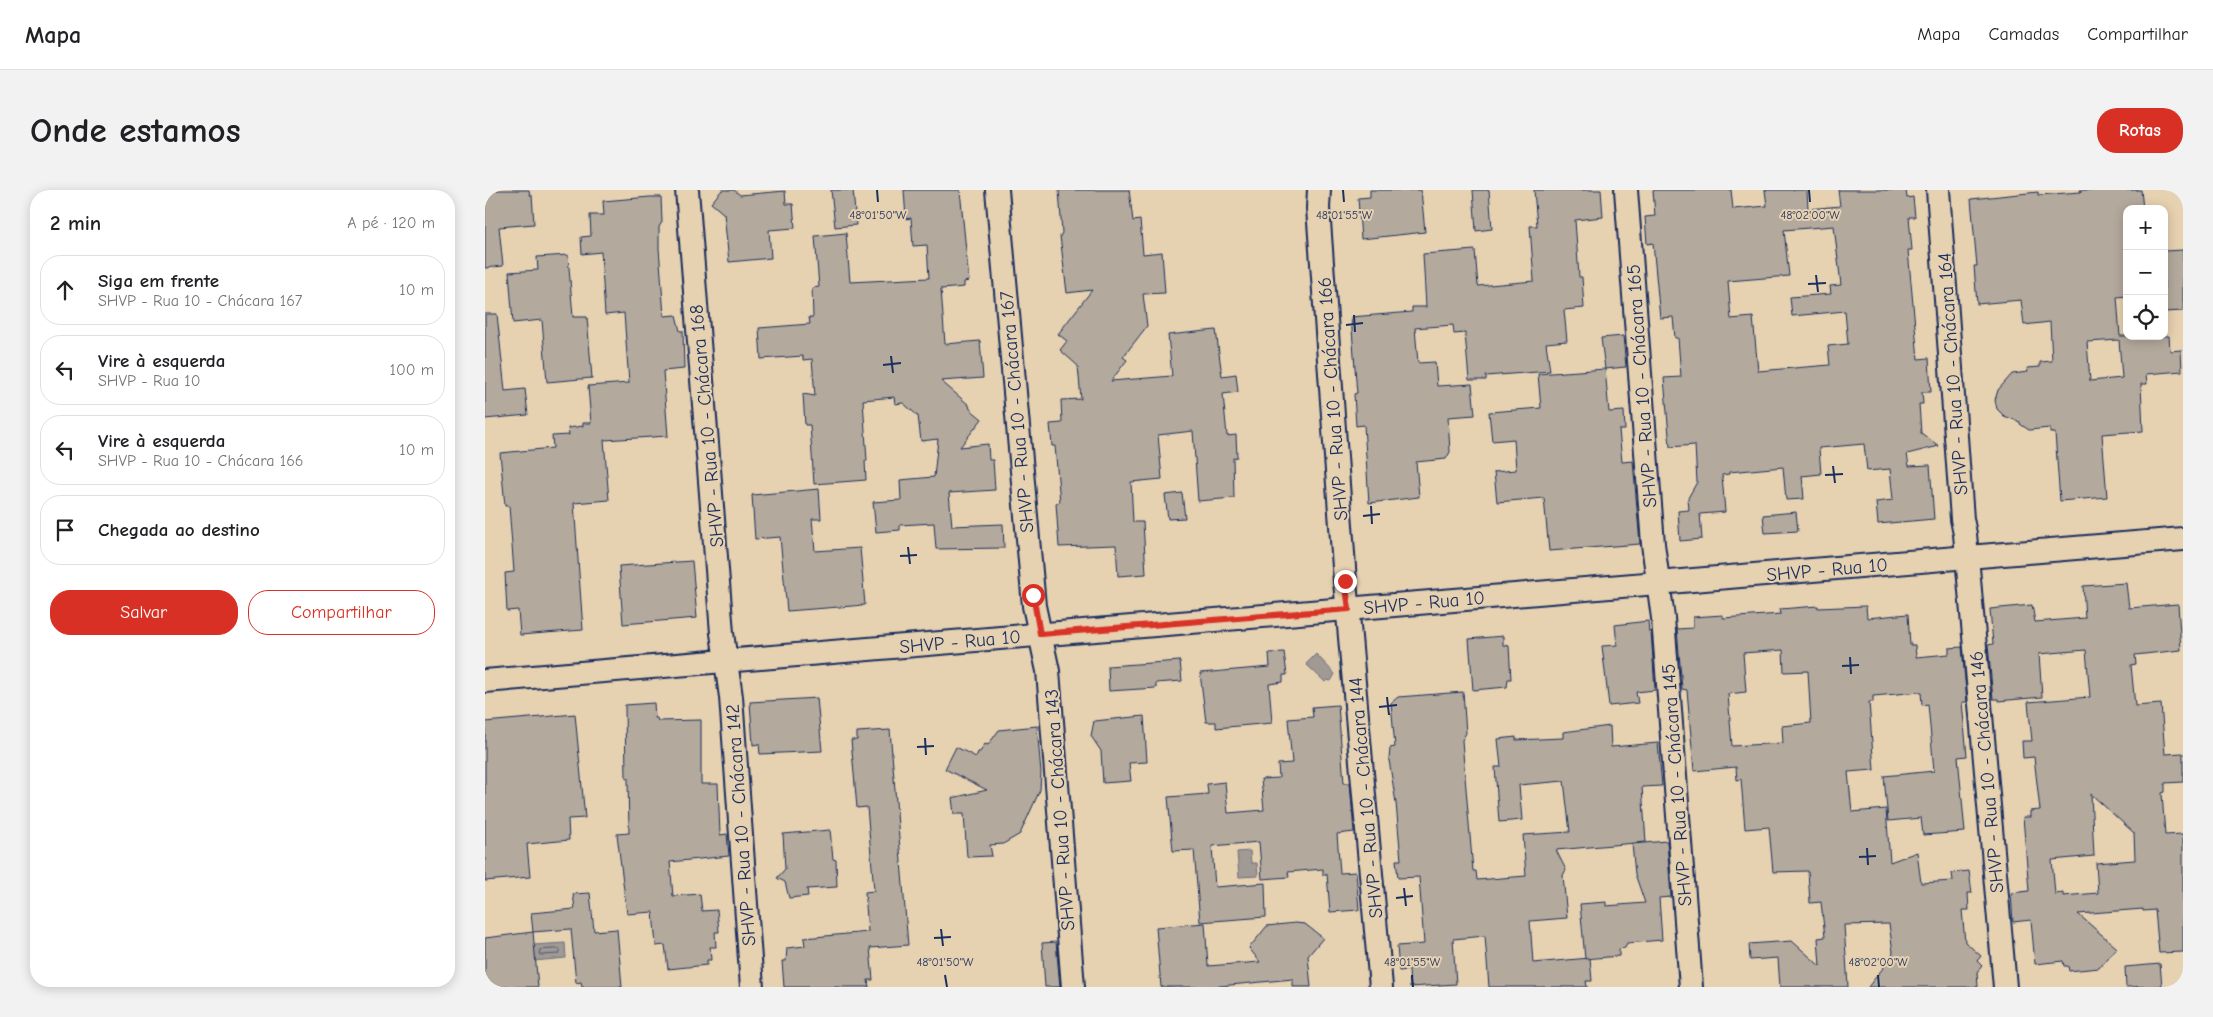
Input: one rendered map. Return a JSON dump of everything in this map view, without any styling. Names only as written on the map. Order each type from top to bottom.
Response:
[{"type":"street","name":"SHVP - Rua 10 - Chácara 168","points":[[687,190],[722,632],[727,662]]},
{"type":"street","name":"SHVP - Rua 10 - Chácara 167","points":[[997,190],[1020,471],[1034,606],[1040,634]]},
{"type":"street","name":"SHVP - Rua 10 - Chácara 166","points":[[1319,190],[1319,222],[1349,609]]},
{"type":"street","name":"SHVP - Rua 10 - Chácara 165","points":[[1626,190],[1653,544],[1659,582]]},
{"type":"street","name":"SHVP - Rua 10 - Chácara 164","points":[[1938,190],[1967,558]]},
{"type":"street","name":"SHVP - Rua 10","points":[[485,681],[2183,539]]},
{"type":"street","name":"SHVP - Rua 10 - Chácara 146","points":[[1967,558],[2005,987]]},
{"type":"street","name":"SHVP - Rua 10 - Chácara 145","points":[[1659,582],[1691,987]]},
{"type":"street","name":"SHVP - Rua 10 - Chácara 144","points":[[1349,609],[1381,987]]},
{"type":"street","name":"SHVP - Rua 10 - Chácara 143","points":[[1040,634],[1048,671],[1073,987]]},
{"type":"street","name":"SHVP - Rua 10 - Chácara 142","points":[[727,662],[752,987]]},
{"type":"water","points":[[1316,654],[1335,674],[1331,681],[1327,680],[1325,682],[1306,664]]},
{"type":"water","points":[[1250,851],[1251,863],[1257,863],[1258,876],[1239,877],[1237,852]]},
{"type":"water","points":[[565,943],[566,958],[534,961],[533,945]]},
{"type":"building","points":[[485,190],[529,190],[530,195],[532,195],[534,224],[499,227],[503,266],[485,268]]},
{"type":"building","points":[[722,190],[734,190],[740,195],[785,191],[786,204],[793,204],[795,228],[769,230],[771,258],[729,262],[724,214],[711,203]]},
{"type":"building","points":[[831,190],[853,190],[856,225],[835,227]]},
{"type":"building","points":[[904,190],[960,190],[969,281],[964,282],[964,287],[941,289],[945,344],[980,341],[983,378],[941,381],[982,419],[960,447],[988,444],[989,460],[993,460],[995,490],[949,493],[952,526],[1003,524],[1004,548],[936,549],[934,523],[900,525],[900,530],[876,532],[873,502],[901,500],[900,480],[934,477],[938,439],[921,441],[918,416],[903,403],[895,404],[894,397],[863,400],[867,461],[865,461],[866,480],[814,484],[810,425],[805,425],[803,394],[815,396],[812,359],[803,360],[803,356],[761,359],[759,328],[810,324],[809,317],[813,317],[812,288],[819,287],[815,236],[846,233],[850,282],[929,278],[927,245],[913,246],[911,218],[906,219]]},
{"type":"building","points":[[1059,190],[1129,190],[1133,221],[1140,220],[1143,254],[1162,252],[1165,293],[1143,294],[1147,326],[1123,357],[1127,360],[1111,381],[1172,376],[1168,335],[1216,330],[1222,376],[1236,374],[1238,392],[1223,394],[1227,436],[1236,435],[1237,457],[1233,458],[1234,498],[1198,501],[1193,431],[1158,435],[1162,479],[1131,482],[1133,522],[1143,522],[1146,574],[1118,576],[1116,545],[1059,547],[1056,503],[1060,502],[1055,446],[1052,446],[1050,424],[1062,423],[1061,400],[1081,399],[1078,366],[1060,350],[1067,341],[1058,334],[1092,290],[1067,293],[1060,236],[1062,233]]},
{"type":"building","points":[[1370,190],[1421,190],[1425,232],[1361,239],[1358,198],[1370,197]]},
{"type":"building","points":[[1473,190],[1489,190],[1492,229],[1476,231]]},
{"type":"building","points":[[1534,190],[1601,190],[1603,217],[1575,220],[1579,277],[1582,277],[1584,308],[1564,310],[1567,341],[1546,343],[1550,371],[1486,376],[1486,380],[1469,380],[1465,333],[1454,334],[1453,325],[1415,328],[1418,363],[1435,362],[1437,386],[1472,384],[1475,415],[1448,417],[1450,452],[1446,459],[1416,462],[1419,497],[1369,503],[1364,425],[1356,426],[1354,394],[1357,393],[1351,317],[1412,312],[1412,307],[1426,307],[1423,254],[1475,250],[1478,286],[1534,281],[1530,226],[1537,226]]},
{"type":"building","points":[[1653,190],[1731,190],[1733,209],[1767,206],[1765,190],[1807,190],[1808,209],[1840,206],[1838,190],[1906,190],[1907,198],[1913,197],[1915,217],[1909,217],[1912,250],[1908,250],[1918,359],[1929,358],[1931,392],[1922,392],[1923,404],[1919,404],[1921,433],[1939,446],[1907,454],[1909,466],[1930,465],[1934,519],[1878,524],[1876,502],[1893,500],[1890,469],[1867,471],[1864,444],[1819,448],[1821,474],[1802,476],[1804,499],[1786,500],[1783,467],[1729,472],[1729,474],[1722,475],[1725,512],[1700,514],[1702,539],[1680,541],[1678,511],[1689,510],[1688,498],[1697,482],[1695,445],[1670,447],[1664,378],[1681,377],[1678,338],[1675,338],[1673,317],[1660,318],[1653,243],[1647,244],[1645,217],[1655,216]],"holes":[[[1834,226],[1841,285],[1830,286],[1831,294],[1790,297],[1792,316],[1845,311],[1848,344],[1828,346],[1830,365],[1758,371],[1753,317],[1731,319],[1728,281],[1789,276],[1784,230]]]},
{"type":"building","points":[[2080,190],[2141,190],[2143,205],[2123,205],[2123,296],[2117,297],[2120,336],[2123,336],[2123,340],[2168,340],[2169,336],[2170,351],[2181,350],[2182,371],[2146,374],[2147,384],[2141,384],[2143,431],[2102,434],[2107,497],[2060,501],[2055,433],[2050,433],[2050,428],[2029,430],[2020,422],[2004,416],[1997,409],[1995,400],[1998,390],[2012,374],[2028,372],[2027,368],[2040,367],[2040,362],[2052,361],[2050,322],[2024,325],[2021,300],[1977,304],[1974,266],[1977,266],[1971,199],[2038,192],[2038,195],[2081,192]],"holes":[[[2119,340],[2122,378],[2090,381],[2087,342]]]},
{"type":"building","points":[[661,197],[662,222],[659,227],[659,248],[664,316],[676,315],[680,331],[683,331],[684,369],[663,371],[668,436],[604,440],[609,500],[574,503],[583,630],[520,635],[518,610],[507,611],[505,573],[514,572],[509,506],[505,506],[500,453],[553,448],[552,436],[569,435],[568,428],[583,426],[583,423],[591,423],[588,386],[629,383],[624,313],[605,315],[601,252],[582,254],[581,237],[591,236],[590,215],[604,215],[603,201]]},
{"type":"building","points":[[2183,250],[2183,311],[2168,312],[2168,251]]},
{"type":"building","points":[[568,255],[573,317],[587,317],[592,378],[547,382],[542,320],[513,323],[509,272],[538,270],[537,257]]},
{"type":"building","points":[[485,314],[497,314],[505,391],[525,389],[528,415],[485,419]]},
{"type":"building","points":[[1623,336],[1626,367],[1605,369],[1601,338]]},
{"type":"building","points":[[1605,369],[1609,412],[1624,411],[1625,430],[1619,430],[1622,462],[1633,461],[1640,544],[1549,551],[1544,498],[1497,502],[1494,472],[1516,470],[1514,439],[1492,441],[1489,412],[1541,408],[1538,374]]},
{"type":"building","points":[[819,489],[821,519],[812,519],[815,551],[860,548],[865,605],[787,611],[780,537],[755,539],[752,495]]},
{"type":"building","points":[[1182,493],[1185,518],[1168,519],[1165,495]]},
{"type":"building","points":[[1796,512],[1798,531],[1765,533],[1763,515]]},
{"type":"building","points":[[692,561],[697,618],[623,624],[619,566]]},
{"type":"building","points":[[2126,583],[2129,608],[2178,604],[2181,650],[2135,655],[2136,664],[2131,665],[2135,706],[2161,704],[2165,754],[2183,753],[2183,782],[2165,783],[2165,792],[2162,793],[2165,835],[2183,834],[2183,952],[2159,953],[2155,910],[2143,911],[2143,909],[2078,914],[2117,948],[2099,968],[2069,971],[2068,966],[2064,966],[2063,961],[2035,964],[2031,920],[2013,922],[2011,893],[2029,891],[2023,817],[2030,817],[2030,811],[2040,810],[2034,757],[2023,758],[2022,741],[2032,741],[2028,702],[2090,697],[2086,650],[2039,654],[2042,697],[1998,701],[1998,699],[1993,699],[1988,645],[1993,644],[1990,609],[2032,605],[2035,622],[2085,618],[2083,586]],"holes":[[[2091,794],[2134,833],[2135,860],[2096,863],[2098,893],[2063,896],[2063,893],[2055,894],[2052,860],[2094,856]]]},
{"type":"building","points":[[1818,606],[1818,608],[1866,606],[1867,618],[1908,614],[1910,645],[1915,645],[1916,657],[1949,654],[1949,648],[1962,647],[1967,702],[1962,702],[1967,756],[1958,757],[1965,832],[1923,835],[1921,818],[1888,821],[1884,776],[1934,771],[1928,704],[1922,705],[1921,692],[1873,696],[1873,702],[1869,702],[1874,770],[1848,772],[1852,812],[1886,809],[1890,862],[1917,852],[1921,883],[1953,881],[1952,873],[1969,871],[1972,893],[1968,893],[1969,910],[1962,910],[1965,942],[1981,956],[1977,961],[1982,966],[1977,972],[1978,987],[1868,987],[1891,958],[1893,952],[1889,924],[1844,925],[1848,987],[1780,987],[1778,958],[1750,960],[1749,944],[1792,941],[1820,966],[1818,938],[1825,937],[1821,902],[1810,903],[1808,871],[1773,872],[1769,827],[1745,829],[1741,779],[1737,780],[1736,767],[1694,771],[1687,690],[1682,689],[1677,629],[1693,628],[1693,617],[1723,615],[1723,618],[1781,614],[1780,609]],"holes":[[[1783,650],[1784,672],[1808,671],[1811,723],[1782,726],[1783,743],[1732,746],[1728,694],[1746,692],[1743,653]]]},
{"type":"building","points":[[1648,621],[1649,632],[1651,631],[1655,690],[1636,692],[1638,703],[1609,706],[1602,646],[1617,645],[1615,625]]},
{"type":"building","points":[[1503,636],[1503,645],[1509,646],[1511,679],[1508,679],[1507,687],[1473,690],[1469,639]]},
{"type":"building","points":[[1284,652],[1287,675],[1283,675],[1283,682],[1269,684],[1272,723],[1216,728],[1216,722],[1206,722],[1200,673],[1270,667],[1269,653]]},
{"type":"building","points":[[1180,661],[1182,681],[1156,683],[1156,688],[1109,691],[1108,666]]},
{"type":"building","points":[[1463,692],[1466,733],[1462,740],[1473,871],[1476,871],[1477,880],[1526,876],[1523,835],[1570,832],[1564,781],[1519,785],[1522,820],[1499,822],[1495,767],[1501,767],[1498,739],[1516,737],[1516,740],[1563,738],[1563,732],[1610,726],[1611,747],[1658,743],[1662,786],[1642,787],[1646,842],[1556,850],[1566,870],[1563,875],[1567,918],[1530,921],[1533,963],[1590,958],[1592,981],[1586,981],[1587,987],[1489,987],[1485,936],[1453,939],[1456,984],[1410,987],[1409,970],[1399,971],[1397,946],[1424,944],[1419,877],[1398,878],[1396,860],[1401,860],[1396,803],[1389,760],[1390,748],[1395,747],[1391,703],[1398,697]]},
{"type":"building","points":[[817,698],[822,751],[760,754],[759,744],[753,745],[750,702]]},
{"type":"building","points":[[654,703],[655,718],[658,721],[701,720],[701,784],[718,784],[720,835],[727,834],[729,856],[670,862],[673,896],[700,894],[702,911],[717,910],[719,932],[715,932],[716,947],[710,947],[711,960],[707,960],[707,965],[668,969],[665,945],[656,946],[653,912],[627,914],[617,834],[629,833],[625,705]]},
{"type":"building","points":[[1338,705],[1344,783],[1350,783],[1354,832],[1337,834],[1340,873],[1356,872],[1359,910],[1330,912],[1327,874],[1323,875],[1323,869],[1288,872],[1289,877],[1262,879],[1259,842],[1212,846],[1215,887],[1265,883],[1266,917],[1200,922],[1194,850],[1173,851],[1168,797],[1208,794],[1207,784],[1225,782],[1228,813],[1264,810],[1261,779],[1279,778],[1278,764],[1292,763],[1288,719],[1313,717],[1312,707]]},
{"type":"building","points":[[575,714],[585,818],[568,819],[569,840],[527,844],[530,877],[485,881],[485,722]]},
{"type":"building","points":[[1144,716],[1147,762],[1129,763],[1131,781],[1103,783],[1101,751],[1091,736],[1094,721]]},
{"type":"building","points":[[1037,726],[1041,772],[1040,790],[1020,834],[1003,844],[990,845],[992,856],[967,857],[964,814],[954,814],[952,798],[987,790],[945,769],[956,747],[976,757],[978,752],[980,752],[985,744],[988,745],[999,730]]},
{"type":"building","points":[[890,730],[908,945],[870,948],[873,980],[868,980],[869,987],[784,987],[782,961],[786,961],[787,948],[805,946],[804,938],[868,932],[865,892],[874,891],[867,807],[857,808],[851,740],[857,740],[857,732]]},
{"type":"building","points":[[830,830],[833,859],[836,860],[837,887],[807,889],[808,896],[789,898],[785,882],[777,878],[785,869],[783,834]]},
{"type":"building","points":[[1667,841],[1671,897],[1659,898],[1662,940],[1627,943],[1625,948],[1619,949],[1619,956],[1585,959],[1580,904],[1606,902],[1606,906],[1645,903],[1635,874],[1632,844]]},
{"type":"building","points":[[590,893],[594,931],[617,929],[622,987],[582,987],[581,982],[576,983],[571,929],[533,932],[531,913],[575,909],[573,894]]},
{"type":"building","points":[[1205,923],[1208,966],[1260,962],[1249,948],[1267,926],[1295,923],[1305,924],[1323,938],[1308,956],[1311,987],[1293,987],[1293,979],[1209,987],[1161,987],[1156,927]]},
{"type":"building","points":[[533,932],[538,987],[485,987],[485,938]]},
{"type":"building","points":[[1056,942],[1060,987],[1045,987],[1042,943]]},
{"type":"building","points":[[2160,964],[2162,986],[2126,987],[2125,967]]},
{"type":"route","points":[[1033,595],[1040,634],[1349,609],[1345,581]]}]
